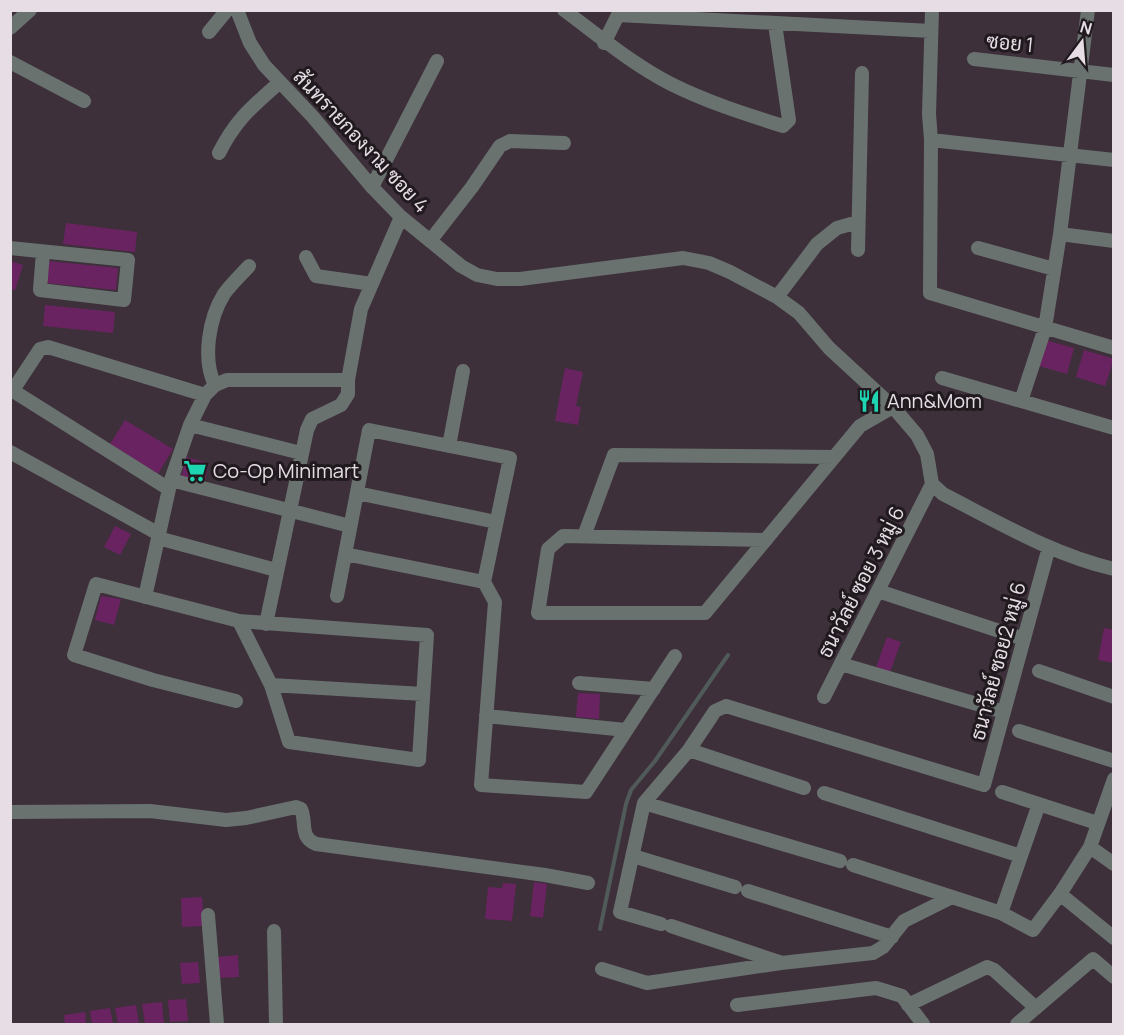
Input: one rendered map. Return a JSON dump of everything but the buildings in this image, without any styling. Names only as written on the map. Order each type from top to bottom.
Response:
[{"type":"street","points":[[10,28],[30,10]]},
{"type":"street","points":[[209,32],[227,10]]},
{"type":"street","name":"สันทรายกองงาม ซอย 4","points":[[237,10],[250,44],[264,65],[401,217],[461,267],[477,275],[497,279],[520,279],[683,258],[709,263],[777,297],[799,313],[829,348],[892,407],[916,435],[927,454],[932,484]]},
{"type":"street","points":[[564,10],[604,43],[669,83],[717,105],[783,126],[789,120],[775,24]]},
{"type":"street","points":[[932,10],[929,114],[931,140],[930,293],[1113,348]]},
{"type":"street","points":[[1021,401],[1045,328],[1060,234],[1088,10]]},
{"type":"street","points":[[604,43],[619,13],[775,24],[931,31]]},
{"type":"street","name":"ซอย 1","points":[[974,58],[1113,75]]},
{"type":"street","points":[[372,187],[437,61]]},
{"type":"street","points":[[10,62],[84,101]]},
{"type":"street","points":[[858,250],[862,73]]},
{"type":"street","points":[[219,153],[230,132],[244,114],[280,82]]},
{"type":"street","points":[[931,140],[1113,160]]},
{"type":"street","points":[[430,241],[500,146],[510,141],[564,143]]},
{"type":"street","points":[[266,624],[288,511],[307,430],[312,419],[341,405],[348,394],[348,380],[361,309],[401,217]]},
{"type":"street","points":[[777,297],[817,244],[837,228],[858,222]]},
{"type":"street","points":[[1060,234],[1113,241]]},
{"type":"street","points":[[10,248],[128,260],[124,300],[40,290],[43,252]]},
{"type":"street","points":[[978,248],[1054,269]]},
{"type":"street","points":[[306,257],[316,276],[372,284]]},
{"type":"street","points":[[215,385],[211,377],[208,357],[210,334],[217,308],[225,293],[249,266]]},
{"type":"street","points":[[205,395],[48,347],[40,349],[12,390],[170,484],[350,526]]},
{"type":"street","points":[[449,446],[463,371]]},
{"type":"street","points":[[942,378],[1113,428]]},
{"type":"street","points":[[145,597],[170,484],[190,425],[205,395],[215,385],[227,380],[348,380]]},
{"type":"street","points":[[766,540],[563,536],[548,549],[538,613],[705,613],[766,540],[833,457],[860,426],[892,407]]},
{"type":"street","points":[[190,425],[301,453]]},
{"type":"street","points":[[337,596],[369,430],[510,458],[484,582],[495,602],[481,785],[586,792],[675,656]]},
{"type":"street","points":[[10,452],[159,536],[276,570]]},
{"type":"street","points":[[584,536],[614,455],[833,457]]},
{"type":"street","points":[[932,484],[944,494],[1049,548],[1113,569]]},
{"type":"street","name":"ธนาวัลย์ ซอย 3 หมู่ 6","points":[[824,698],[932,484]]},
{"type":"street","points":[[357,493],[496,522]]},
{"type":"street","name":"ธนาวัลย์ ซอย2 หมู่ 6","points":[[689,750],[715,711],[726,706],[984,785],[1049,548]]},
{"type":"street","points":[[345,554],[484,582]]},
{"type":"street","points":[[236,701],[153,680],[74,655],[96,584],[239,621],[427,635],[419,760],[289,742],[272,685],[239,621]]},
{"type":"street","points":[[878,591],[1024,639]]},
{"type":"street","points":[[841,664],[1004,712]]},
{"type":"street","points":[[1039,671],[1113,697]]},
{"type":"street","points":[[579,683],[654,688]]},
{"type":"street","points":[[272,685],[423,694]]},
{"type":"street","points":[[486,716],[626,730]]},
{"type":"street","points":[[1019,731],[1113,760]]},
{"type":"street","points":[[781,963],[620,912],[644,803],[689,750],[804,788]]},
{"type":"street","points":[[854,865],[1001,914],[1033,930],[1060,894],[1090,847],[1113,779]]},
{"type":"street","points":[[1002,792],[1097,823]]},
{"type":"street","points":[[824,793],[1021,856]]},
{"type":"street","points":[[644,803],[840,861]]},
{"type":"street","points":[[1001,914],[1038,804]]},
{"type":"street","points":[[10,812],[150,811],[226,820],[296,807],[301,809],[303,814],[304,834],[308,841],[316,844],[545,875],[588,883]]},
{"type":"street","points":[[1090,847],[1113,864]]},
{"type":"street","points":[[633,856],[892,938]]},
{"type":"street","points":[[1060,894],[1113,938]]},
{"type":"street","points":[[602,969],[647,983],[781,963],[873,953],[892,938],[904,921],[952,897]]},
{"type":"street","points":[[208,915],[217,1024]]},
{"type":"street","points":[[274,931],[276,1024]]},
{"type":"street","points":[[1017,1024],[1093,959],[1113,977]]},
{"type":"street","points":[[908,1005],[987,967],[994,970],[1036,1008]]},
{"type":"street","points":[[737,1005],[876,988],[902,996],[923,1024]]},
{"type":"waterway","points":[[600,929],[626,804],[631,790],[655,761],[728,655]]},
{"type":"place","name":"Ann&Mom","points":[[869,401]]},
{"type":"place","name":"Co-Op Minimart","points":[[195,471]]}]
